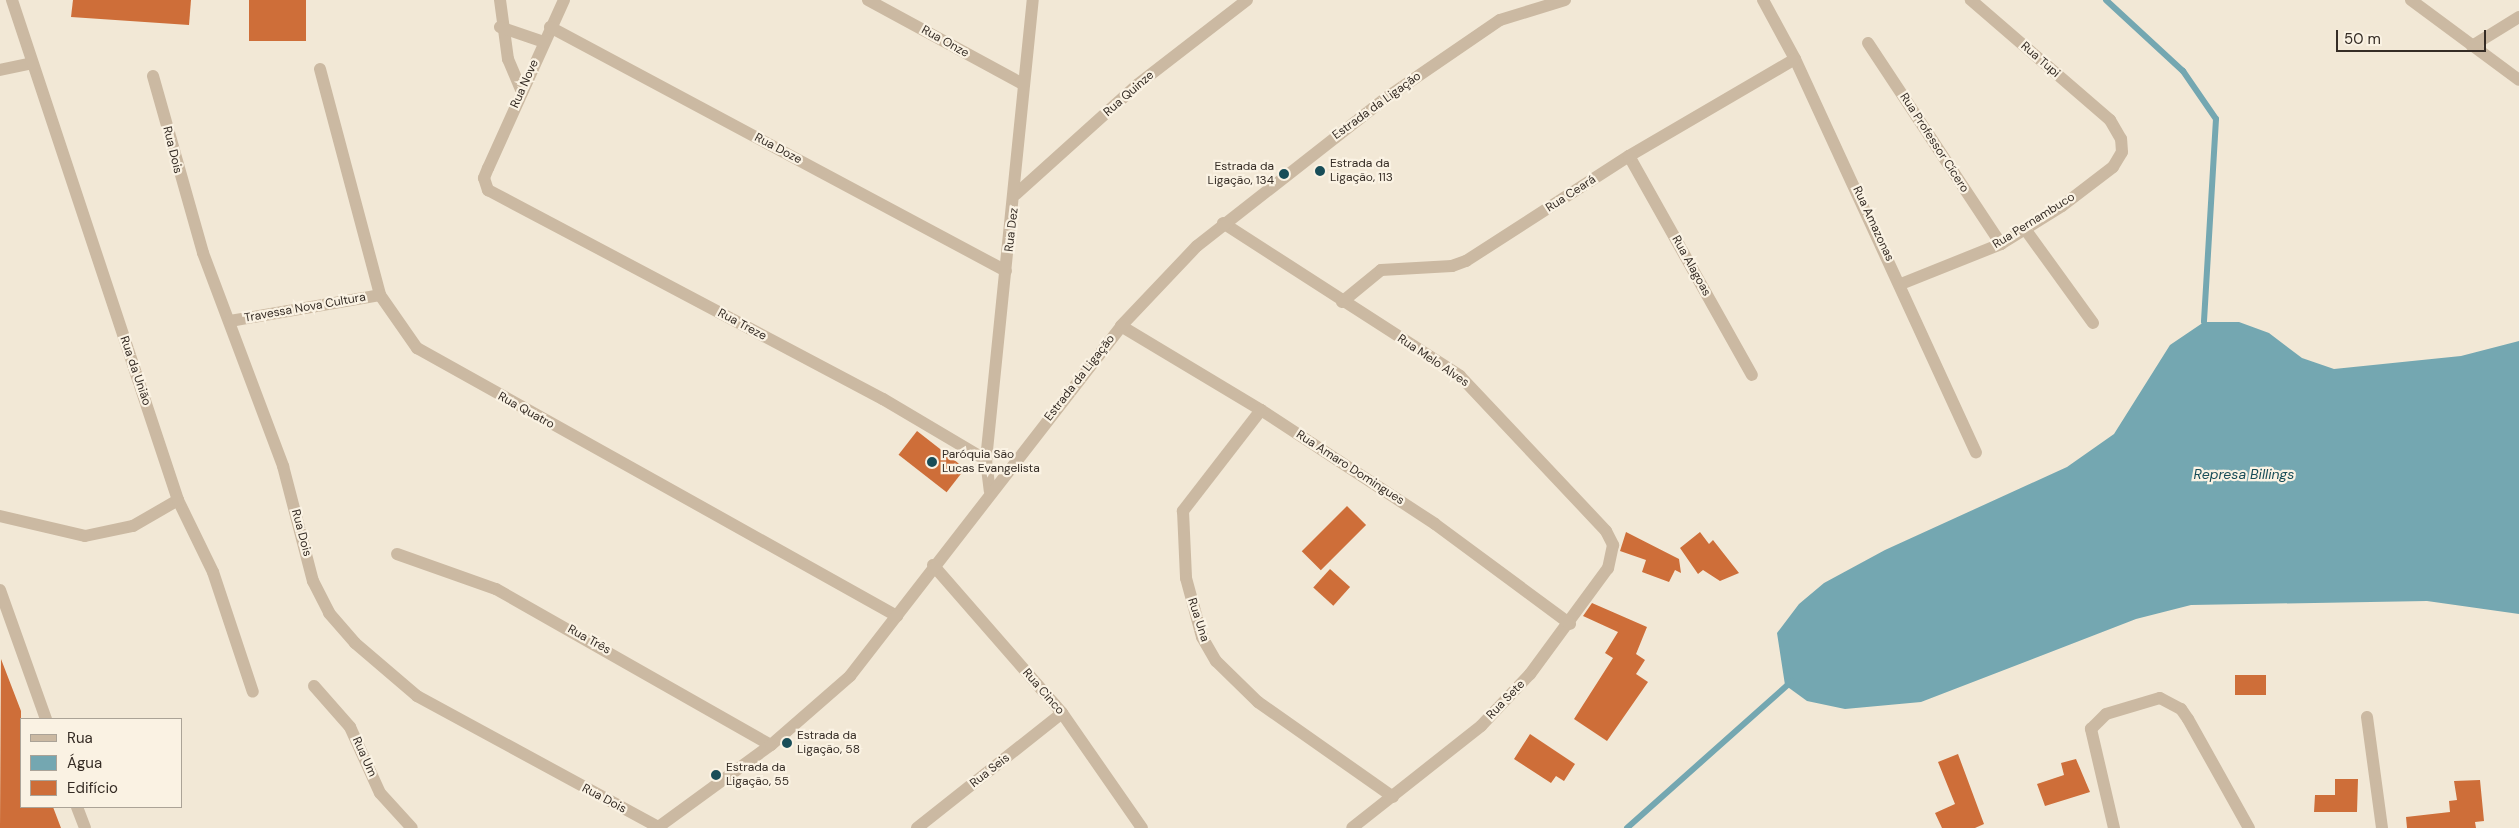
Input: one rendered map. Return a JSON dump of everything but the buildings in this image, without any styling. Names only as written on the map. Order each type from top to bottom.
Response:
[{"type":"street","name":"Rua da União","points":[[12,0],[178,500],[214,572],[253,692]]},
{"type":"street","points":[[500,0],[500,27],[522,92]]},
{"type":"street","name":"Rua Nove","points":[[488,168],[550,27],[564,0]]},
{"type":"street","name":"Rua Onze","points":[[868,0],[1023,84]]},
{"type":"street","name":"Rua Dez","points":[[986,460],[1016,194],[1023,84],[1033,0]]},
{"type":"street","name":"Rua Quinze","points":[[1016,194],[1137,85],[1246,0]]},
{"type":"street","name":"Estrada da Ligação","points":[[657,828],[771,745],[826,701],[897,616],[933,565],[990,491],[1121,326],[1223,223],[1386,98],[1500,20],[1565,0]]},
{"type":"street","name":"Rua Amazonas","points":[[1763,0],[1795,59],[1901,284],[1976,452]]},
{"type":"street","name":"Rua Tupi","points":[[1971,0],[2110,120]]},
{"type":"street","points":[[2411,0],[2519,80]]},
{"type":"street","points":[[2472,46],[2519,17]]},
{"type":"street","points":[[500,27],[544,42]]},
{"type":"street","name":"Rua Doze","points":[[550,27],[1006,271]]},
{"type":"street","name":"Rua Professor Cícero","points":[[1868,43],[2001,244]]},
{"type":"street","name":"Rua Ceará","points":[[1342,302],[1381,270],[1452,266],[1466,261],[1629,156],[1795,59]]},
{"type":"street","points":[[0,70],[32,63]]},
{"type":"street","name":"Rua Quatro","points":[[320,69],[380,295],[403,332],[436,361],[897,616]]},
{"type":"street","name":"Rua Dois","points":[[153,76],[179,179],[283,466],[313,581],[329,613],[355,643],[417,696],[657,828]]},
{"type":"street","name":"Rua Pernambuco","points":[[1901,284],[2001,244],[2062,206],[2120,158],[2121,139],[2110,120]]},
{"type":"street","name":"Rua Alagoas","points":[[1629,156],[1752,375]]},
{"type":"street","name":"Rua Treze","points":[[488,168],[485,184],[494,196],[882,399],[986,460]]},
{"type":"street","name":"Rua Melo Alves","points":[[1223,223],[1342,302],[1460,376],[1610,536]]},
{"type":"street","points":[[2025,229],[2094,323]]},
{"type":"street","name":"Travessa Nova Cultura","points":[[230,321],[380,295]]},
{"type":"street","name":"Rua Amaro Domingues","points":[[1121,326],[1261,410],[1435,524],[1570,624]]},
{"type":"street","name":"Rua Una","points":[[1261,410],[1183,511],[1186,578],[1202,637],[1216,661],[1258,702],[1393,797]]},
{"type":"street","points":[[986,460],[990,491]]},
{"type":"street","points":[[0,516],[85,536],[133,526],[178,500]]},
{"type":"street","name":"Rua Sete","points":[[1352,828],[1481,726],[1570,624],[1608,568],[1614,553],[1610,536]]},
{"type":"street","name":"Rua Três","points":[[397,554],[496,589],[771,745]]},
{"type":"street","name":"Rua Cinco","points":[[933,565],[1062,713],[1142,828]]},
{"type":"street","points":[[0,590],[46,718]]},
{"type":"street","name":"Rua Um","points":[[314,686],[350,727],[380,793],[412,828]]},
{"type":"street","points":[[2114,828],[2091,729],[2106,714],[2160,698],[2181,709],[2188,719],[2249,828]]},
{"type":"street","name":"Rua Seis","points":[[917,828],[1062,713]]},
{"type":"street","points":[[2367,716],[2382,828]]},
{"type":"street","points":[[77,808],[84,828]]},
{"type":"water","name":"Represa Billings","points":[[2204,322],[2239,322],[2269,333],[2302,358],[2334,369],[2461,356],[2519,341],[2519,614],[2427,601],[2191,605],[2136,619],[1921,702],[1845,709],[1807,701],[1785,685],[1777,633],[1799,604],[1824,583],[1885,550],[2067,467],[2114,434],[2170,345]]},
{"type":"waterway","points":[[2106,0],[2183,71],[2216,119],[2204,322]]},
{"type":"waterway","points":[[1627,828],[1792,681]]},
{"type":"place","name":"Estrada da Ligação, 113","points":[[1320,171]]},
{"type":"place","name":"Estrada da Ligação, 134","points":[[1284,174]]},
{"type":"place","name":"Paróquia São Lucas Evangelista","points":[[932,462]]},
{"type":"place","name":"Estrada da Ligação, 58","points":[[787,743]]},
{"type":"place","name":"Estrada da Ligação, 55","points":[[716,775]]}]
